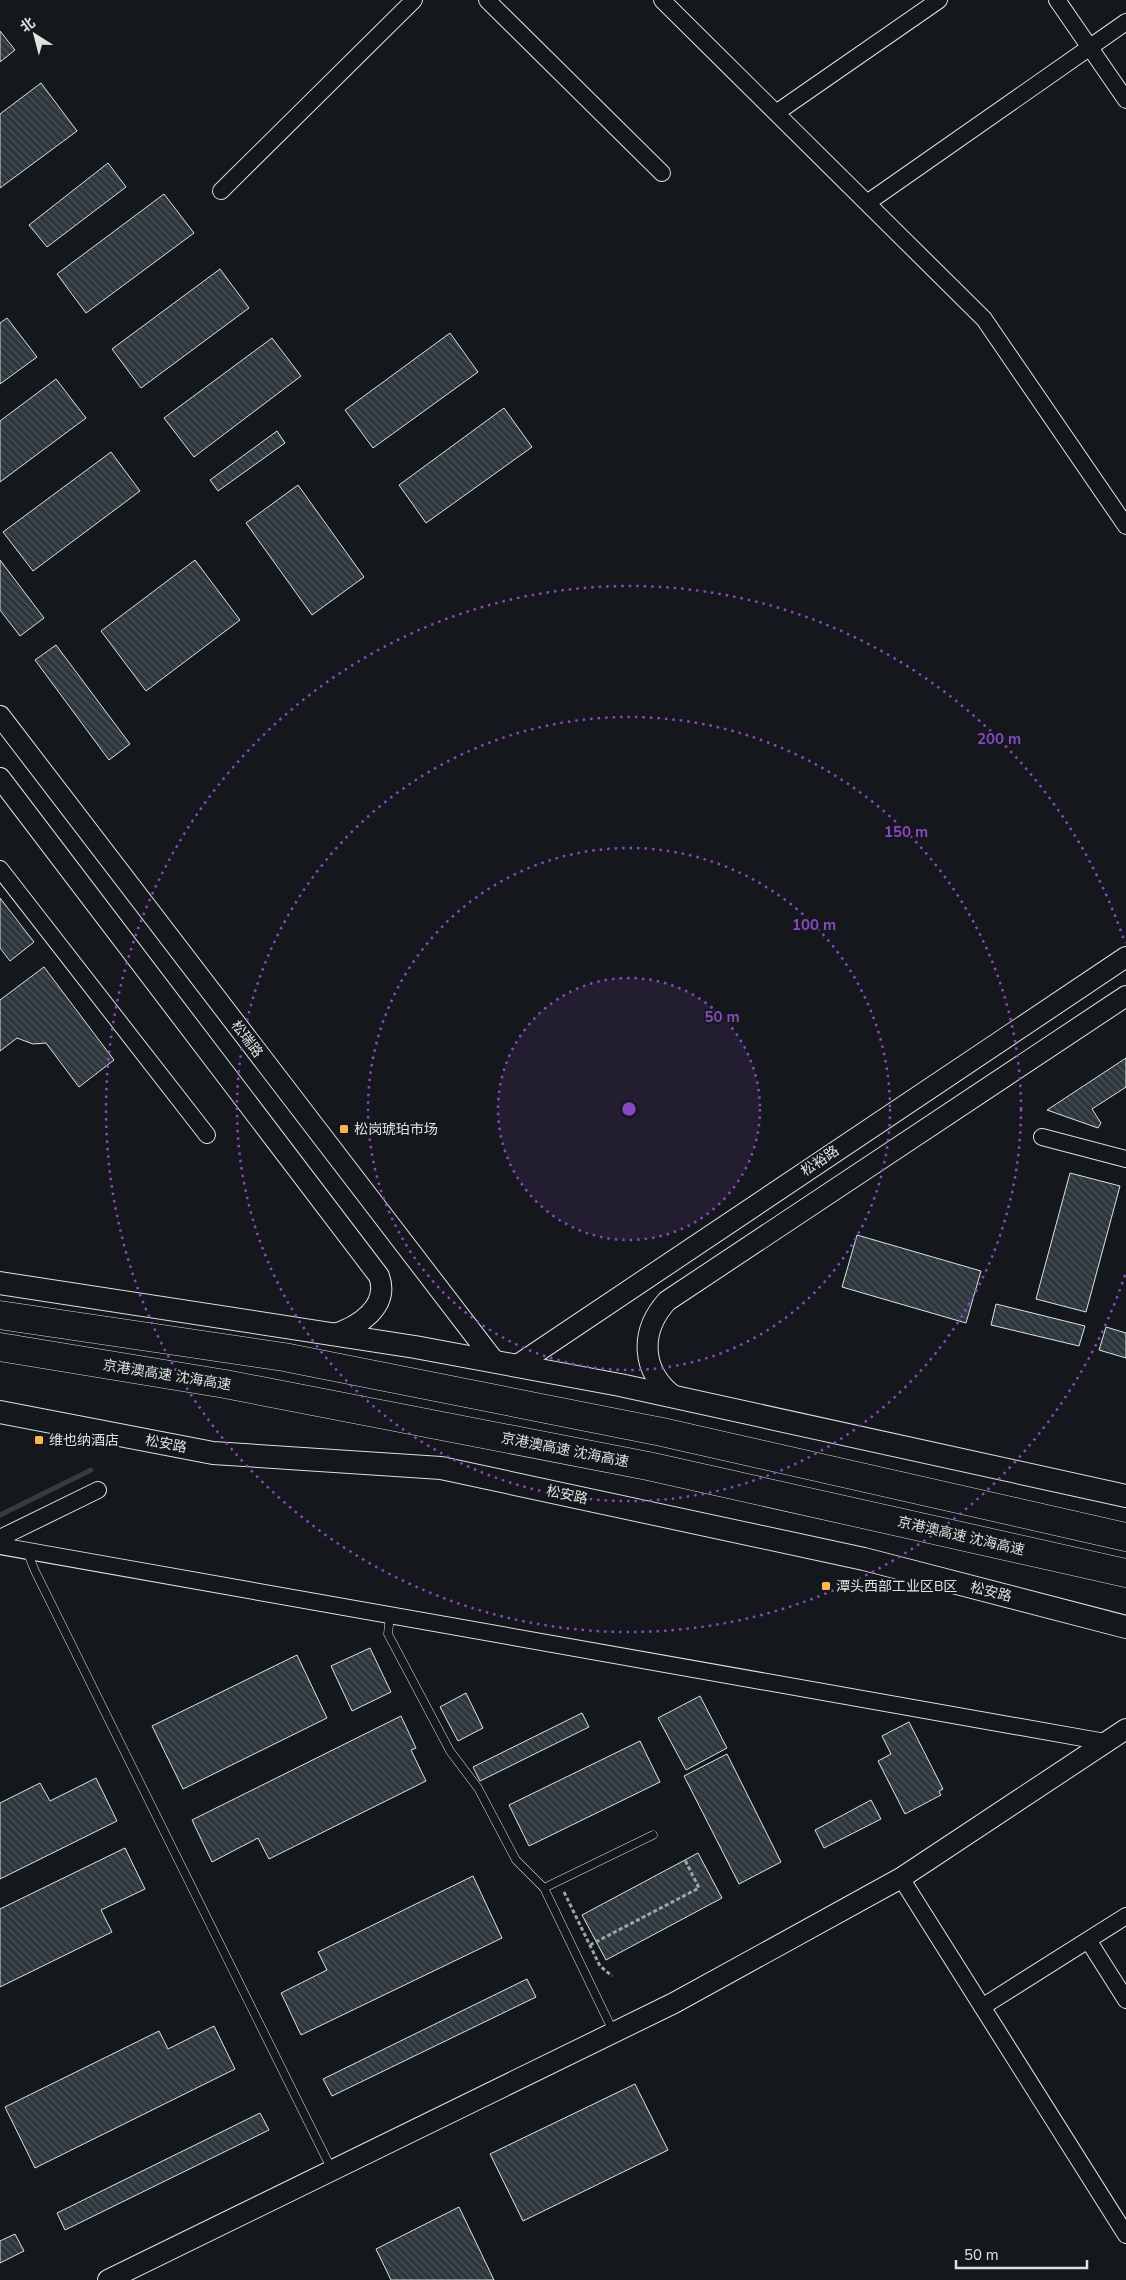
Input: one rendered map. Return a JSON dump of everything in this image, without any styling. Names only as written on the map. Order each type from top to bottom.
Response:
[{"type":"highway","points":[[0,1315],[303,1361],[662,1432],[1126,1537]]},
{"type":"highway","name":"京港澳高速 沈海高速","points":[[0,1347],[225,1384],[648,1466],[1126,1573]]},
{"type":"main road","points":[[0,1283],[505,1364],[676,1398],[1126,1496]]},
{"type":"main road","name":"松安路","points":[[0,1412],[213,1454],[441,1468],[864,1559],[1126,1627]]},
{"type":"street","points":[[221,191],[414,0]]},
{"type":"street","points":[[487,0],[662,173]]},
{"type":"street","points":[[662,0],[984,319],[1126,526]]},
{"type":"street","points":[[776,113],[939,0]]},
{"type":"street","points":[[1057,0],[1126,100]]},
{"type":"street","points":[[867,203],[1126,22]]},
{"type":"street","name":"松瑞路","points":[[0,716],[505,1364]]},
{"type":"street","points":[[0,778],[380,1276],[382,1292],[375,1308],[350,1328],[332,1335]]},
{"type":"street","points":[[0,869],[207,1135]]},
{"type":"street","name":"松裕路","points":[[505,1364],[1126,957]]},
{"type":"street","points":[[676,1398],[658,1380],[649,1361],[647,1343],[652,1322],[667,1301],[1126,996]]},
{"type":"street","points":[[1042,1138],[1126,1159]]},
{"type":"street","points":[[0,1538],[98,1490]]},
{"type":"street","points":[[0,1546],[1105,1742]]},
{"type":"street","points":[[108,2280],[674,2003],[901,1878],[1126,1729]]},
{"type":"street","points":[[901,1878],[1126,2235]]},
{"type":"street","points":[[982,2007],[1126,1916]]},
{"type":"street","points":[[1088,1940],[1126,2000]]},
{"type":"lane","points":[[27,1550],[35,1571],[332,2170]]},
{"type":"lane","points":[[390,1615],[388,1634],[450,1751],[478,1788],[516,1860],[544,1888],[614,2032]]},
{"type":"lane","points":[[544,1888],[653,1834]]},
{"type":"path","points":[[590,1945],[699,1888],[685,1860]]},
{"type":"path","points":[[564,1892],[600,1966],[612,1976]]},
{"type":"building","points":[[0,31],[15,50],[0,62]]},
{"type":"building","points":[[41,83],[77,131],[0,188],[0,114]]},
{"type":"building","points":[[108,163],[126,187],[47,247],[29,225]]},
{"type":"building","points":[[164,194],[194,233],[86,313],[57,274]]},
{"type":"building","points":[[220,269],[249,308],[141,388],[112,349]]},
{"type":"building","points":[[7,318],[37,357],[0,384],[0,323]]},
{"type":"building","points":[[450,333],[478,372],[373,448],[345,410]]},
{"type":"building","points":[[272,338],[301,376],[194,457],[164,418]]},
{"type":"building","points":[[56,379],[86,418],[0,482],[0,421]]},
{"type":"building","points":[[504,408],[532,447],[426,523],[399,485]]},
{"type":"building","points":[[277,431],[285,443],[218,491],[210,480]]},
{"type":"building","points":[[111,452],[140,491],[33,571],[3,532]]},
{"type":"building","points":[[298,485],[364,577],[312,615],[246,523]]},
{"type":"building","points":[[0,560],[44,618],[20,636],[0,610]]},
{"type":"building","points":[[195,560],[240,620],[146,691],[101,631]]},
{"type":"building","points":[[56,645],[130,744],[109,760],[35,660]]},
{"type":"building","points":[[0,898],[34,942],[10,961],[0,948]]},
{"type":"building","points":[[44,967],[114,1060],[79,1087],[46,1043],[33,1044],[17,1038],[0,1051],[0,1000]]},
{"type":"building","points":[[1126,1058],[1126,1087],[1092,1109],[1101,1123],[1098,1128],[1047,1110]]},
{"type":"building","points":[[1070,1173],[1120,1186],[1086,1312],[1036,1299]]},
{"type":"building","points":[[857,1235],[981,1271],[966,1323],[842,1287]]},
{"type":"building","points":[[996,1304],[1085,1326],[1079,1346],[991,1325]]},
{"type":"building","points":[[1106,1327],[1126,1333],[1126,1358],[1099,1350]]},
{"type":"building","points":[[370,1648],[391,1692],[352,1711],[331,1666]]},
{"type":"building","points":[[297,1655],[327,1718],[183,1789],[152,1726]]},
{"type":"building","points":[[466,1693],[483,1728],[458,1741],[440,1707]]},
{"type":"building","points":[[700,1696],[727,1748],[686,1770],[658,1718]]},
{"type":"building","points":[[582,1713],[589,1727],[480,1781],[473,1767]]},
{"type":"building","points":[[401,1716],[416,1748],[411,1750],[426,1781],[269,1859],[258,1838],[212,1862],[192,1820]]},
{"type":"building","points":[[909,1722],[943,1789],[939,1791],[941,1795],[905,1814],[878,1761],[891,1754],[882,1736]]},
{"type":"building","points":[[640,1741],[660,1782],[529,1846],[509,1805]]},
{"type":"building","points":[[727,1754],[781,1862],[739,1884],[684,1776]]},
{"type":"building","points":[[96,1778],[117,1821],[0,1879],[0,1803],[40,1783],[50,1801]]},
{"type":"building","points":[[871,1800],[881,1819],[824,1848],[815,1830]]},
{"type":"building","points":[[125,1848],[145,1889],[101,1910],[112,1932],[0,1987],[0,1909]]},
{"type":"building","points":[[698,1853],[722,1898],[606,1960],[582,1915]]},
{"type":"building","points":[[473,1876],[502,1938],[301,2035],[281,1993],[327,1970],[318,1952]]},
{"type":"building","points":[[527,1979],[536,1997],[332,2096],[323,2079]]},
{"type":"building","points":[[214,2026],[235,2069],[35,2168],[5,2107],[159,2031],[168,2049]]},
{"type":"building","points":[[635,2084],[668,2150],[523,2221],[490,2154]]},
{"type":"building","points":[[260,2113],[269,2130],[65,2230],[57,2213]]},
{"type":"building","points":[[459,2207],[494,2280],[391,2280],[376,2249]]},
{"type":"building","points":[[15,2234],[24,2251],[0,2263],[0,2241]]},
{"type":"waterway","points":[[0,1515],[91,1470]]},
{"type":"place","name":"松岗琥珀市场","points":[[344,1129]]},
{"type":"place","name":"维也纳酒店","points":[[39,1440]]},
{"type":"place","name":"潭头西部工业区B区","points":[[826,1586]]}]
